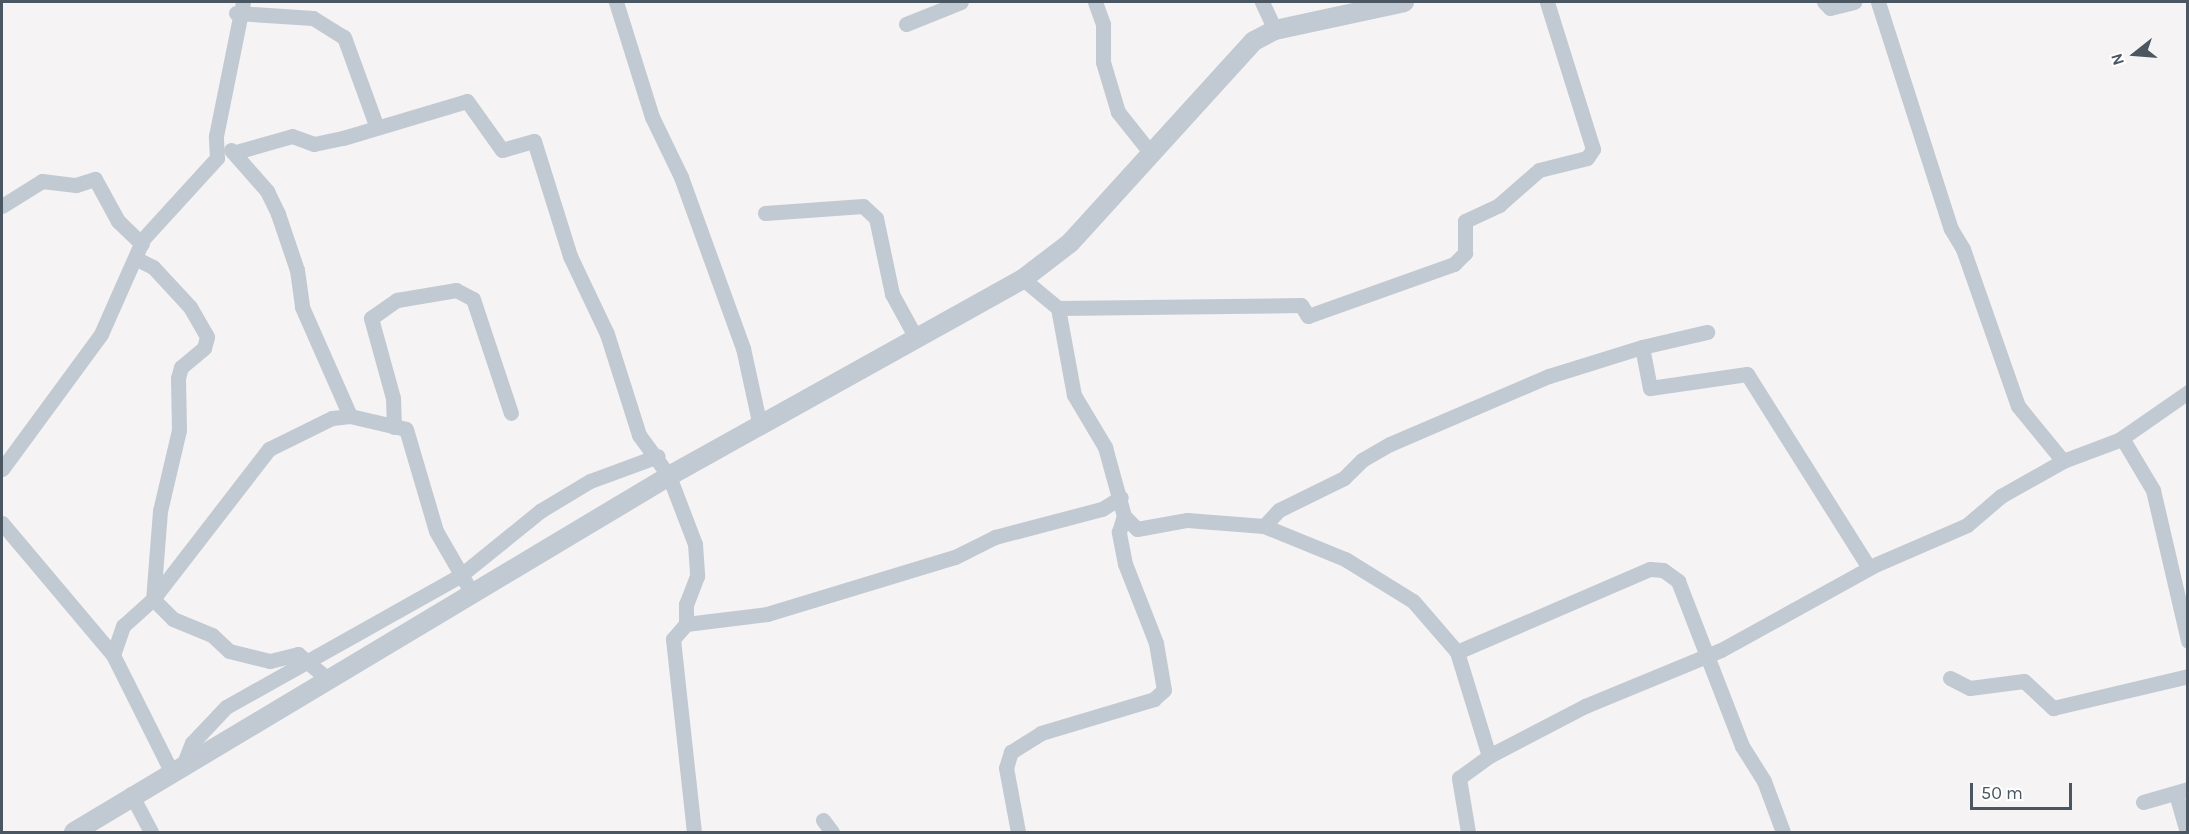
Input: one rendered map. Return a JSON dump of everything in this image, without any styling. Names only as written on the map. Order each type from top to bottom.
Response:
[{"type":"street","points":[[616,2],[652,117],[681,177],[743,348],[760,426]]},
{"type":"street","points":[[906,24],[961,2]]},
{"type":"street","points":[[1095,2],[1103,24],[1103,62],[1118,112],[1149,150]]},
{"type":"street","points":[[1262,2],[1275,30]]},
{"type":"street","points":[[74,832],[131,794],[178,769],[473,595],[669,476],[915,336],[1023,279],[1070,243],[1149,150],[1254,41],[1275,30],[1404,2]]},
{"type":"street","points":[[1058,308],[1301,305],[1308,316],[1454,264],[1465,253],[1466,221],[1499,205],[1539,170],[1587,158],[1593,149],[1547,2]]},
{"type":"street","points":[[1824,2],[1830,8],[1854,2]]},
{"type":"street","points":[[1878,2],[1951,229],[1964,249],[2018,406],[2063,461]]},
{"type":"street","points":[[2,469],[101,334],[140,252],[207,175],[218,145],[239,7],[314,18],[344,37],[376,125]]},
{"type":"street","points":[[236,152],[292,136],[314,144],[467,101],[502,150],[534,141],[570,256],[607,334],[639,435],[658,456],[669,476],[695,544],[697,576],[686,604],[686,624],[673,639],[694,832]]},
{"type":"street","points":[[218,145],[236,152],[278,214],[297,270],[302,307],[350,416]]},
{"type":"street","points":[[2,206],[42,182],[76,185],[95,179],[118,221],[140,252],[190,307],[207,336],[177,378],[179,429],[160,511],[153,599],[173,619],[190,623],[246,658],[270,661],[298,654],[308,660],[329,680]]},
{"type":"street","points":[[765,213],[863,206],[876,218],[892,294],[915,336]]},
{"type":"street","points":[[1018,832],[1005,768],[1011,752],[1041,733],[1154,699],[1164,690],[1156,643],[1125,564],[1119,532],[1124,516],[1121,497],[1105,447],[1074,396],[1058,308],[1023,279]]},
{"type":"street","points":[[394,427],[393,398],[371,318],[397,300],[456,290],[474,299],[511,413]]},
{"type":"street","points":[[1264,526],[1279,510],[1344,478],[1362,459],[1390,444],[1549,376],[1642,347],[1707,332]]},
{"type":"street","points":[[1642,347],[1650,388],[1747,374],[1869,568]]},
{"type":"street","points":[[1467,832],[1460,778],[1489,756],[1585,706],[1705,655],[1869,568],[1967,525],[2001,496],[2063,461],[2122,438],[2187,392]]},
{"type":"street","points":[[113,655],[123,626],[153,599],[269,448],[350,416],[406,429],[436,531],[473,595]]},
{"type":"street","points":[[2122,438],[2153,490],[2187,641]]},
{"type":"street","points":[[178,769],[192,743],[226,706],[461,576],[540,511],[599,477],[658,456]]},
{"type":"street","points":[[686,624],[767,614],[956,557],[995,537],[1084,515],[1121,497]]},
{"type":"street","points":[[1124,516],[1137,529],[1187,520],[1264,526],[1345,559],[1413,601],[1457,652],[1489,756]]},
{"type":"street","points":[[2,523],[113,655],[178,769]]},
{"type":"street","points":[[1457,652],[1650,569],[1678,581],[1705,655],[1783,832]]},
{"type":"street","points":[[1950,678],[1970,688],[2024,681],[2053,708],[2187,676]]},
{"type":"street","points":[[2143,802],[2182,791],[2187,832]]},
{"type":"street","points":[[131,794],[151,832]]}]
